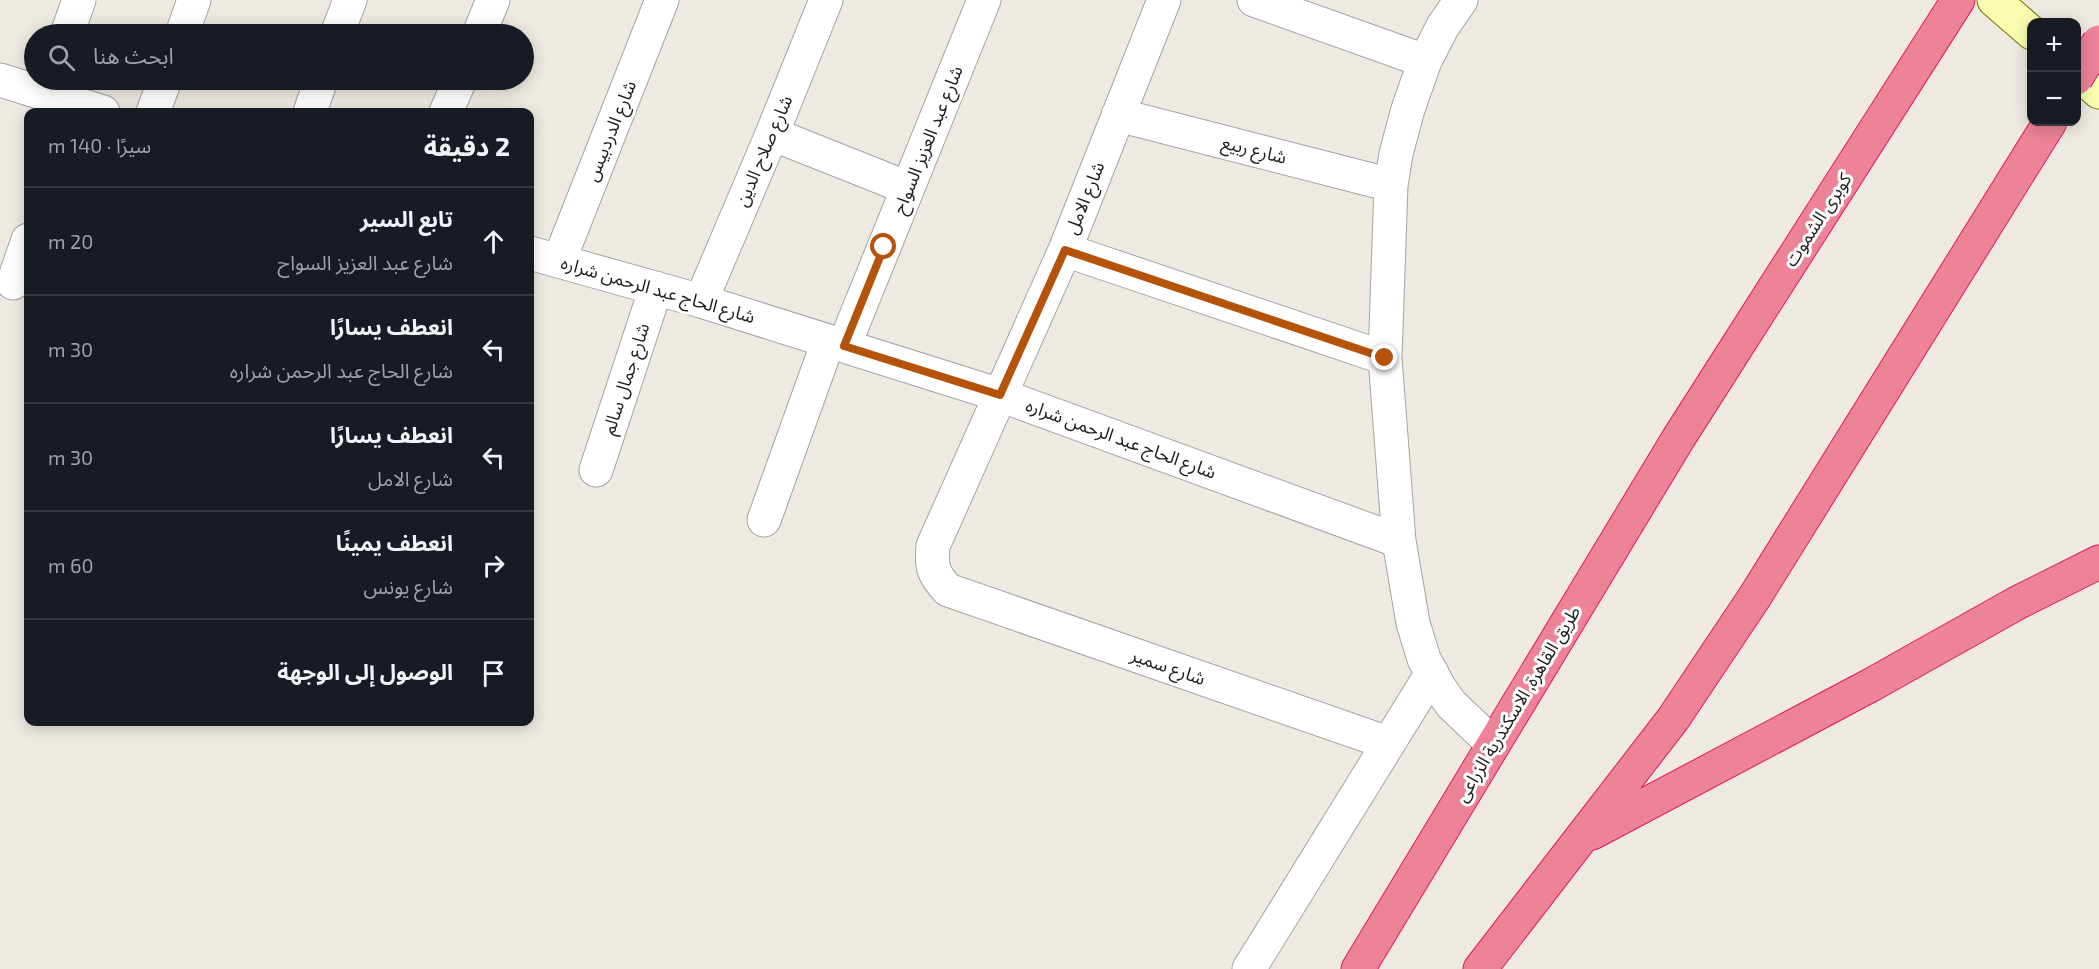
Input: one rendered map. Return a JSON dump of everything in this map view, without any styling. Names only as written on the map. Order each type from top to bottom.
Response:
[{"type":"highway","name":"كوبرى الشموت","points":[[1678,439],[1958,0]]},
{"type":"highway","points":[[2080,72],[2099,42]]},
{"type":"highway","points":[[1480,969],[1673,719],[1754,598],[2048,126]]},
{"type":"highway","name":"طريق القاهرة, الاسكندرية الزراعى","points":[[1358,969],[1678,439]]},
{"type":"highway","points":[[1582,838],[1871,685],[2017,603],[2099,562]]},
{"type":"street","points":[[71,24],[79,0]]},
{"type":"street","points":[[186,24],[194,0]]},
{"type":"street","points":[[341,24],[350,0]]},
{"type":"street","points":[[483,24],[493,0]]},
{"type":"street","name":"شارع الدردبيس","points":[[544,257],[662,0]]},
{"type":"street","name":"شارع صلاح الدين","points":[[701,301],[772,134],[825,0]]},
{"type":"street","name":"شارع عبد العزيز السواح","points":[[764,520],[836,344],[908,188],[984,0]]},
{"type":"street","name":"شارع الامل","points":[[948,590],[936,577],[931,561],[933,546],[1065,250],[1164,0]]},
{"type":"street","points":[[1254,0],[1425,61]]},
{"type":"street","points":[[1461,0],[1443,26],[1425,61],[1408,109],[1390,185],[1385,358],[1399,541],[1413,623],[1424,659],[1451,704],[1493,744]]},
{"type":"street","points":[[1994,0],[2027,29]]},
{"type":"street","points":[[2081,76],[2099,92]]},
{"type":"street","points":[[0,80],[24,87]]},
{"type":"street","points":[[34,90],[71,101]]},
{"type":"street","points":[[154,108],[161,90]]},
{"type":"street","points":[[311,108],[318,90]]},
{"type":"street","points":[[448,108],[456,90]]},
{"type":"street","name":"شارع ربيع","points":[[1118,115],[1390,185]]},
{"type":"street","points":[[772,134],[908,188]]},
{"type":"street","points":[[1065,250],[1385,358]]},
{"type":"street","points":[[13,283],[24,251]]},
{"type":"street","name":"شارع الحاج عبد الرحمن شراره","points":[[544,257],[701,301],[1000,395],[1399,541]]},
{"type":"street","name":"شارع جمال سالم","points":[[596,470],[656,288]]},
{"type":"street","name":"شارع سمير","points":[[948,590],[1388,743]]},
{"type":"street","points":[[1249,969],[1432,673]]},
{"type":"route","points":[[884,247],[844,346],[1000,395],[1065,250],[1385,358]]}]
